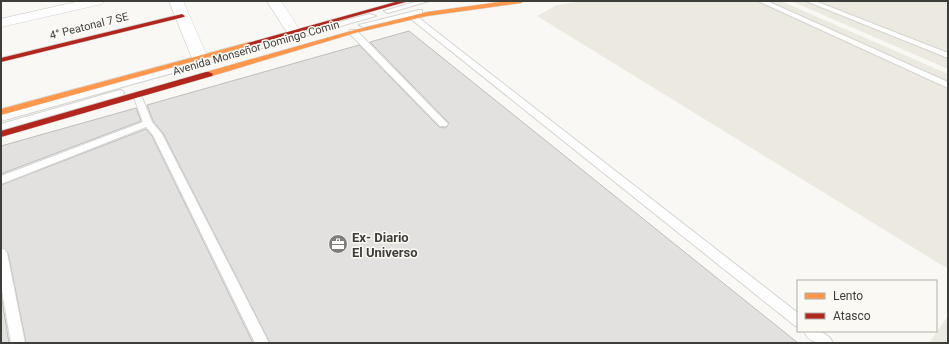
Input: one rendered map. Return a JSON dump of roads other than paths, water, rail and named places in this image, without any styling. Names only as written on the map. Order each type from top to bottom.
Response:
[{"type":"main road","name":"Avenida Monseñor Domingo Comin","points":[[1,112],[200,58],[296,34],[389,3],[406,1]]},
{"type":"main road","name":"Avenida Monseñor Domingo Comin","points":[[1,134],[354,32],[414,17],[521,1]]},
{"type":"main road","name":"4° Peatonal 7 SE","points":[[1,60],[182,16]]},
{"type":"street","points":[[1,23],[97,1]]},
{"type":"street","points":[[176,1],[200,58]]},
{"type":"street","points":[[274,1],[296,34]]},
{"type":"lane","name":"Avenida Monseñor Domingo Comin","points":[[1,118],[296,34],[426,1]]},
{"type":"lane","name":"Avenida Monseñor Domingo Comin","points":[[1,127],[395,17],[492,1]]},
{"type":"lane","points":[[761,1],[948,85]]},
{"type":"lane","points":[[809,1],[948,56]]},
{"type":"lane","points":[[414,17],[797,320]]},
{"type":"lane","points":[[354,32],[370,51],[444,124]]},
{"type":"lane","points":[[137,95],[148,123],[157,134],[262,343]]},
{"type":"lane","points":[[1,180],[148,123]]},
{"type":"lane","points":[[1,253],[18,343]]},
{"type":"lane","points":[[811,332],[826,343]]},
{"type":"place","name":"Ex- Diario El Universo","points":[[338,244]]}]
